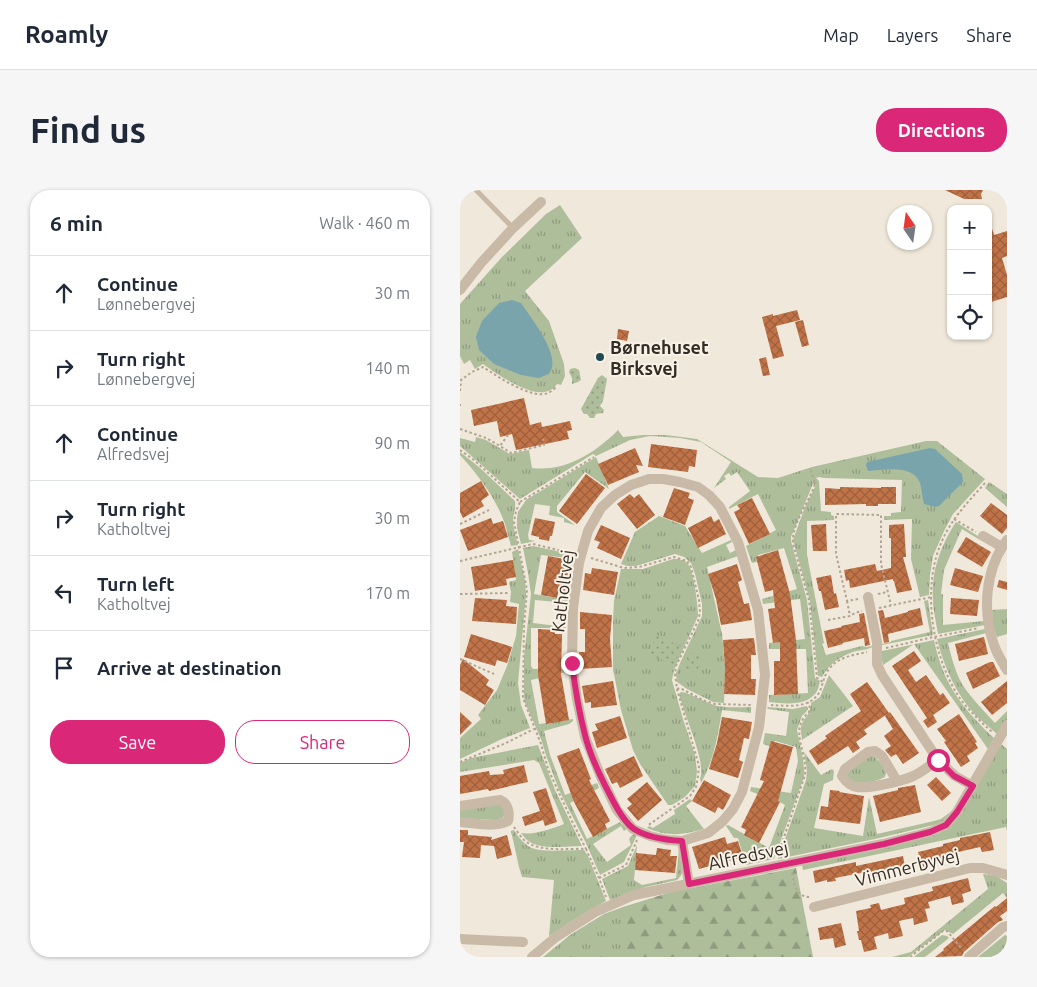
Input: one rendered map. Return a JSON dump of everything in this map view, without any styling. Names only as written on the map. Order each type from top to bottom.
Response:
[{"type":"street","points":[[460,290],[481,263],[513,228],[541,202]]},
{"type":"street","name":"Katholtvej","points":[[663,479],[698,487],[720,507],[738,542],[758,610],[765,675],[762,706],[759,727],[742,792],[733,809],[722,822],[708,833],[682,841],[650,836],[634,829],[617,810],[585,737],[572,663],[573,608],[579,563],[588,531],[601,508],[615,495],[631,485],[649,480],[663,479]]},
{"type":"street","points":[[983,536],[1004,543],[992,572],[988,591],[988,613],[989,627],[994,646],[1007,670]]},
{"type":"street","points":[[868,597],[877,642],[876,664],[882,675],[938,760],[954,776],[973,786]]},
{"type":"street","name":"Alfredsvej","points":[[532,957],[556,937],[595,912],[634,895],[884,844],[930,832],[946,825],[957,812],[973,786],[1007,725]]},
{"type":"street","points":[[897,781],[882,756],[875,751],[868,752],[845,769],[842,776],[847,783],[857,787],[876,786],[897,781],[913,776],[938,760]]},
{"type":"street","points":[[460,806],[500,800],[503,801],[510,815],[508,821],[497,825],[460,822]]},
{"type":"street","points":[[682,841],[689,884]]},
{"type":"street","name":"Vimmerbyvej","points":[[814,906],[970,868],[983,868],[1007,875]]},
{"type":"street","points":[[966,954],[1007,926]]},
{"type":"street","points":[[460,939],[523,942]]},
{"type":"lane","points":[[476,190],[513,228]]},
{"type":"path","points":[[460,391],[461,380],[483,367],[505,381],[538,394],[549,393],[558,386]]},
{"type":"path","points":[[460,429],[486,438],[511,453],[544,445],[543,439]]},
{"type":"path","points":[[500,446],[508,435]]},
{"type":"path","points":[[460,450],[474,460],[520,502]]},
{"type":"path","points":[[594,457],[520,502],[514,522],[527,590],[524,627],[523,698],[541,744],[548,769],[599,878],[609,906]]},
{"type":"path","points":[[811,470],[815,484],[801,513],[792,537],[792,544],[809,600],[817,678],[823,682]]},
{"type":"path","points":[[985,483],[954,519],[942,541],[935,559],[931,580],[932,604],[936,637],[943,666],[958,696],[966,707],[999,739]]},
{"type":"path","points":[[460,524],[489,510]]},
{"type":"path","points":[[850,616],[836,554],[836,514],[881,515],[881,564],[891,606]]},
{"type":"path","points":[[954,519],[983,536]]},
{"type":"path","points":[[460,561],[533,544],[582,555],[624,568],[639,567],[674,557],[687,561],[691,567],[700,612],[698,621],[674,674],[676,689],[699,766],[696,787],[690,796],[648,825],[637,840],[626,865],[599,878]]},
{"type":"path","points":[[847,601],[887,592]]},
{"type":"path","points":[[460,594],[508,593]]},
{"type":"path","points":[[676,689],[680,688],[715,704],[796,706],[815,698],[820,691],[828,670],[836,662],[849,656],[989,627]]},
{"type":"path","points":[[460,659],[494,674]]},
{"type":"path","points":[[777,866],[776,859],[805,775],[805,763],[799,731],[804,716],[809,712],[808,702]]},
{"type":"path","points":[[460,762],[534,729]]},
{"type":"path","points":[[508,821],[522,838],[533,846],[586,849]]},
{"type":"path","points":[[789,863],[797,892],[804,897],[811,897],[814,906]]},
{"type":"path","points":[[910,957],[943,931],[947,931],[966,954]]},
{"type":"green space","points":[[560,205],[582,238],[525,291],[549,321],[564,364],[565,376],[561,385],[557,384],[551,390],[541,392],[514,384],[483,364],[475,369],[470,360],[464,364],[460,356],[460,304],[502,257],[546,214]]},
{"type":"green space","points":[[575,368],[579,370],[581,380],[572,384],[569,372],[570,369]]},
{"type":"green space","points":[[602,375],[607,379],[603,401],[600,406],[604,410],[603,413],[596,414],[594,418],[590,418],[581,409],[598,378]]},
{"type":"green space","points":[[618,430],[623,437],[666,435],[697,439],[758,477],[778,478],[812,467],[926,441],[937,441],[985,479],[953,514],[933,556],[929,595],[920,597],[911,559],[912,519],[884,520],[884,516],[891,516],[891,513],[901,512],[902,480],[816,478],[819,481],[821,511],[831,512],[831,515],[834,516],[834,520],[807,521],[807,555],[824,643],[822,644],[826,655],[862,646],[872,647],[845,655],[832,664],[822,677],[818,676],[810,601],[793,540],[805,507],[816,485],[813,484],[791,541],[807,600],[815,678],[820,681],[815,694],[809,699],[798,703],[769,702],[769,695],[808,693],[806,649],[769,649],[769,643],[805,639],[800,599],[763,604],[762,599],[797,589],[784,548],[758,555],[760,561],[752,563],[746,546],[776,530],[758,494],[729,509],[729,507],[750,491],[737,472],[731,476],[729,473],[724,476],[726,479],[714,488],[731,462],[701,442],[680,438],[650,436],[630,440],[596,456],[593,454],[520,499],[460,446],[460,438],[475,442],[476,437],[486,440],[510,454],[529,450],[532,468],[557,467],[568,464],[590,453]]},
{"type":"green space","points":[[460,452],[515,501],[513,523],[518,545],[511,546],[497,505],[480,479],[460,455]]},
{"type":"green space","points":[[596,457],[609,489],[585,472],[557,506],[557,512],[575,525],[564,522],[564,518],[549,515],[550,506],[535,504],[528,535],[529,540],[535,541],[521,544],[517,528],[517,518],[518,512],[526,500]]},
{"type":"green space","points":[[989,482],[1007,494],[1007,507],[985,488]]},
{"type":"green space","points":[[659,516],[685,526],[702,553],[731,540],[732,542],[726,545],[730,553],[736,550],[738,556],[707,567],[722,634],[725,667],[724,703],[713,702],[677,682],[676,674],[680,663],[702,616],[702,604],[691,563],[684,557],[675,554],[636,566],[621,564],[635,532]]},
{"type":"green space","points":[[956,522],[981,538],[980,540],[962,529],[960,533],[944,570],[941,594],[943,594],[943,625],[984,621],[985,625],[938,634],[933,603],[935,568],[946,540]]},
{"type":"green space","points":[[533,546],[576,555],[576,557],[568,556],[568,558],[541,555],[534,594],[568,600],[567,603],[535,600],[533,623],[566,628],[531,628],[531,666],[533,669],[566,669],[566,672],[531,680],[539,724],[573,719],[569,724],[544,731],[550,755],[565,795],[597,783],[599,788],[570,803],[587,839],[620,822],[627,829],[624,831],[621,826],[593,844],[607,862],[631,845],[629,839],[634,833],[637,835],[624,862],[600,875],[559,790],[541,739],[525,703],[524,657],[531,594],[523,548]]},
{"type":"green space","points":[[518,549],[526,594],[518,683],[521,705],[530,728],[460,759],[460,738],[481,719],[478,715],[497,690],[516,636],[519,604],[510,602],[509,582],[516,580],[512,552]]},
{"type":"green space","points":[[673,559],[683,560],[688,564],[694,581],[697,604],[698,616],[674,670],[672,680],[695,755],[697,771],[695,786],[685,797],[672,805],[668,805],[640,764],[633,750],[621,710],[613,669],[613,621],[614,601],[621,569],[643,569]]},
{"type":"green space","points":[[928,600],[933,635],[882,645],[891,641],[930,632],[924,601]]},
{"type":"green space","points":[[1007,609],[1007,634],[997,637],[993,626],[992,610]]},
{"type":"green space","points":[[985,629],[986,633],[948,643],[962,684],[978,704],[995,723],[1007,711],[1007,720],[997,734],[976,716],[962,699],[947,670],[937,639]]},
{"type":"green space","points":[[657,635],[682,647],[674,665],[648,654]]},
{"type":"green space","points":[[934,640],[943,670],[956,694],[973,717],[995,739],[988,749],[914,644]]},
{"type":"green space","points":[[914,644],[883,665],[882,651]]},
{"type":"green space","points":[[692,653],[703,658],[696,673],[685,668]]},
{"type":"green space","points":[[829,675],[853,706],[802,740],[802,724],[810,711],[811,703],[820,697]]},
{"type":"green space","points":[[681,692],[718,706],[751,707],[751,713],[722,710],[712,756],[701,783],[700,760],[679,694]]},
{"type":"green space","points":[[807,706],[808,709],[802,716],[797,730],[803,759],[804,777],[774,859],[746,865],[738,838],[734,838],[726,826],[728,825],[769,848],[785,805],[764,793],[762,796],[750,791],[751,787],[791,793],[798,761],[796,747],[775,741],[772,747],[763,744],[765,733],[786,736],[789,712],[768,709],[767,707],[793,709]]},
{"type":"green space","points":[[1001,744],[1007,749],[1007,831],[1006,827],[803,870],[802,865],[940,833]]},
{"type":"green space","points":[[538,745],[555,790],[582,846],[553,847],[538,845],[531,843],[521,833],[549,830],[564,824],[539,763],[534,760],[460,772],[460,763],[471,758]]},
{"type":"green space","points":[[804,752],[821,775],[832,769],[834,771],[833,780],[824,784],[814,828],[863,836],[869,797],[877,834],[941,819],[953,810],[941,823],[934,825],[778,859],[806,780],[807,770]]},
{"type":"green space","points":[[872,755],[884,768],[885,777],[867,782],[849,781],[847,771]]},
{"type":"green space","points":[[690,799],[692,801],[686,806],[704,829],[689,833],[669,834],[647,828],[649,826],[653,828],[675,814],[674,810]]},
{"type":"green space","points":[[500,804],[504,807],[503,818],[495,820],[460,818],[460,810]]},
{"type":"green space","points":[[514,830],[520,839],[531,848],[552,851],[584,850],[606,901],[549,936],[554,880],[522,877],[511,831]]},
{"type":"green space","points":[[637,845],[634,880],[642,885],[676,878],[679,850],[683,866],[682,873],[677,880],[646,887],[610,900],[602,879],[628,866]]},
{"type":"green space","points":[[796,868],[813,957],[623,957],[623,907],[671,892]]},
{"type":"green space","points":[[983,874],[996,876],[1007,883],[1007,898],[1003,893],[953,934],[945,930],[908,957],[892,957],[911,952],[988,889]]},
{"type":"green space","points":[[623,907],[623,957],[543,957],[570,935],[604,914]]},
{"type":"green space","points":[[942,935],[949,938],[925,957],[914,957]]},
{"type":"green space","points":[[1005,935],[1007,936],[1007,956],[978,957]]},
{"type":"water","points":[[512,300],[521,303],[547,343],[552,360],[552,368],[549,374],[539,378],[521,375],[494,364],[479,350],[476,337],[482,321],[499,303]]},
{"type":"water","points":[[930,448],[935,449],[962,474],[963,482],[939,506],[935,507],[924,504],[920,483],[911,473],[890,469],[868,471],[866,465],[867,462]]},
{"type":"building","points":[[945,190],[983,190],[981,194],[982,199],[964,199]]},
{"type":"building","points":[[992,228],[994,235],[1007,231],[1007,256],[1002,258],[1007,275],[1007,297],[992,302]]},
{"type":"building","points":[[797,310],[800,320],[776,326],[784,356],[773,359],[762,317]]},
{"type":"building","points":[[803,320],[809,345],[802,347],[795,322]]},
{"type":"building","points":[[618,329],[629,331],[627,341],[617,339]]},
{"type":"building","points":[[766,357],[770,375],[763,376],[759,359]]},
{"type":"building","points":[[524,398],[530,425],[541,422],[542,427],[570,421],[572,430],[567,431],[569,439],[516,450],[512,434],[500,437],[497,421],[474,426],[471,410]]},
{"type":"building","points":[[651,444],[697,450],[695,467],[689,466],[688,472],[648,467]]},
{"type":"building","points":[[635,448],[643,466],[636,465],[639,472],[608,485],[598,464]]},
{"type":"building","points":[[586,474],[605,488],[577,524],[559,511]]},
{"type":"building","points":[[481,481],[489,495],[481,501],[484,506],[463,518],[460,512],[460,493]]},
{"type":"building","points":[[840,487],[896,487],[896,504],[878,504],[878,506],[866,506],[866,504],[825,505],[825,488],[840,489]]},
{"type":"building","points":[[674,488],[690,493],[688,498],[694,500],[685,525],[663,517]]},
{"type":"building","points":[[630,494],[634,498],[639,494],[655,515],[637,529],[617,504]]},
{"type":"building","points":[[752,498],[770,534],[749,544],[734,512],[740,509],[737,505]]},
{"type":"building","points":[[991,503],[1007,515],[1007,528],[1002,534],[980,516]]},
{"type":"building","points":[[711,516],[714,522],[719,519],[726,534],[698,548],[688,528]]},
{"type":"building","points":[[491,518],[493,524],[503,521],[508,537],[468,551],[460,530]]},
{"type":"building","points":[[535,518],[555,522],[549,541],[531,535]]},
{"type":"building","points":[[826,524],[827,551],[813,551],[811,525]]},
{"type":"building","points":[[904,524],[906,557],[903,557],[912,590],[897,593],[893,579],[850,588],[849,580],[846,581],[844,570],[875,564],[877,571],[891,568],[889,525]]},
{"type":"building","points":[[601,525],[630,538],[621,559],[597,548],[600,542],[594,540]]},
{"type":"building","points":[[966,537],[991,552],[982,567],[957,552]]},
{"type":"building","points":[[778,550],[790,594],[796,640],[798,694],[774,695],[774,661],[780,661],[780,642],[773,643],[768,609],[775,608],[773,590],[765,592],[756,557]]},
{"type":"building","points":[[548,556],[564,559],[563,565],[570,566],[565,591],[559,590],[557,598],[541,595]]},
{"type":"building","points":[[513,560],[516,577],[506,579],[507,585],[475,591],[471,567]]},
{"type":"building","points":[[737,564],[742,580],[738,582],[744,604],[749,603],[752,620],[721,625],[716,599],[708,574]]},
{"type":"building","points":[[592,568],[618,572],[614,595],[583,590],[585,573],[591,574]]},
{"type":"building","points":[[955,568],[983,576],[978,592],[950,585]]},
{"type":"building","points":[[831,575],[834,594],[836,593],[839,607],[825,610],[816,578]]},
{"type":"building","points":[[999,580],[1007,582],[1007,590],[997,587]]},
{"type":"building","points":[[475,598],[507,600],[506,606],[517,607],[516,624],[472,621]]},
{"type":"building","points":[[951,598],[979,600],[977,616],[950,614]]},
{"type":"building","points":[[920,608],[923,625],[888,634],[889,642],[884,643],[878,611],[883,610],[885,618]]},
{"type":"building","points":[[580,612],[612,615],[610,639],[612,667],[580,669],[579,652],[585,652],[585,629],[580,629]]},
{"type":"building","points":[[864,613],[870,645],[865,646],[864,638],[828,648],[824,631],[860,622],[859,614]]},
{"type":"building","points":[[538,629],[555,630],[555,634],[562,634],[561,674],[569,720],[546,724],[538,675]]},
{"type":"building","points":[[471,634],[512,647],[507,663],[497,660],[495,666],[464,657]]},
{"type":"building","points":[[984,637],[988,654],[959,661],[955,644]]},
{"type":"building","points":[[754,638],[756,655],[751,655],[751,679],[756,679],[755,695],[724,694],[723,640]]},
{"type":"building","points":[[914,651],[921,661],[908,670],[916,682],[926,675],[940,695],[943,693],[950,703],[933,715],[937,722],[928,728],[923,721],[927,718],[892,666]]},
{"type":"building","points":[[463,659],[489,680],[486,685],[494,690],[485,705],[460,690],[460,665]]},
{"type":"building","points":[[993,662],[1000,676],[973,689],[966,673]]},
{"type":"building","points":[[613,681],[617,705],[591,708],[591,702],[585,703],[582,686]]},
{"type":"building","points":[[1007,681],[1007,703],[992,715],[981,702]]},
{"type":"building","points":[[867,682],[919,753],[903,764],[896,754],[891,757],[885,750],[891,746],[884,736],[893,729],[885,716],[887,714],[864,730],[867,734],[856,742],[860,748],[853,753],[848,746],[818,765],[809,751],[827,738],[825,736],[861,711],[850,694]]},
{"type":"building","points":[[460,712],[472,723],[460,735]]},
{"type":"building","points":[[959,714],[977,742],[975,743],[978,748],[967,756],[970,761],[961,767],[937,729]]},
{"type":"building","points":[[620,716],[627,738],[597,748],[592,732],[598,730],[595,724]]},
{"type":"building","points":[[722,717],[752,722],[749,739],[744,738],[739,760],[743,762],[738,778],[709,769]]},
{"type":"building","points":[[771,741],[793,747],[778,801],[780,802],[759,843],[744,835],[746,830],[741,827],[764,781],[760,780]]},
{"type":"building","points":[[579,748],[591,779],[589,780],[610,821],[605,824],[607,829],[593,837],[574,802],[557,756]]},
{"type":"building","points":[[634,756],[643,776],[620,788],[617,782],[612,784],[605,769]]},
{"type":"building","points":[[524,765],[528,782],[489,791],[488,789],[460,794],[460,776],[489,771],[490,775],[504,774],[503,770]]},
{"type":"building","points":[[936,777],[951,793],[942,801],[927,785]]},
{"type":"building","points":[[704,780],[731,795],[723,810],[718,807],[715,813],[692,801]]},
{"type":"building","points":[[647,782],[662,800],[638,821],[627,808],[632,804],[627,799]]},
{"type":"building","points":[[915,785],[921,812],[880,822],[873,796]]},
{"type":"building","points":[[546,788],[557,822],[545,826],[543,820],[525,826],[522,817],[540,811],[533,792]]},
{"type":"building","points":[[830,790],[864,796],[860,824],[819,819],[821,806],[828,807]]},
{"type":"building","points":[[460,830],[468,830],[468,835],[492,837],[491,840],[507,835],[512,855],[497,859],[494,846],[481,845],[480,858],[462,857],[464,842],[460,842]]},
{"type":"building","points":[[990,832],[994,850],[982,852],[980,847],[954,853],[955,857],[946,859],[946,861],[922,867],[918,852],[943,846],[943,844],[960,840],[960,838]]},
{"type":"building","points":[[725,837],[727,844],[738,841],[743,857],[699,869],[692,847]]},
{"type":"building","points":[[657,848],[671,850],[670,856],[677,856],[675,873],[635,870],[636,853],[656,855]]},
{"type":"building","points":[[903,856],[905,866],[886,871],[887,874],[872,878],[871,871],[835,878],[836,881],[827,882],[827,880],[815,883],[813,871],[856,862],[856,866]]},
{"type":"building","points":[[968,878],[971,891],[962,894],[964,902],[952,905],[950,896],[928,902],[930,908],[925,909],[928,921],[914,925],[913,918],[899,921],[903,936],[889,939],[888,933],[874,937],[877,949],[864,952],[857,931],[859,931],[856,911],[871,908],[870,905],[879,903],[881,910],[905,904],[904,898],[933,891],[932,887]]},
{"type":"building","points":[[1007,898],[1007,911],[1000,916],[1003,920],[998,922],[964,952],[962,956],[935,957],[995,906]]},
{"type":"building","points":[[841,923],[846,945],[835,948],[833,938],[820,940],[818,928]]},
{"type":"place","name":"Børnehuset Birksvej","points":[[600,357]]},
{"type":"route","points":[[572,663],[585,737],[617,810],[634,829],[650,836],[682,841],[689,884],[884,844],[930,832],[946,825],[957,812],[973,786],[954,776],[938,760]]}]
